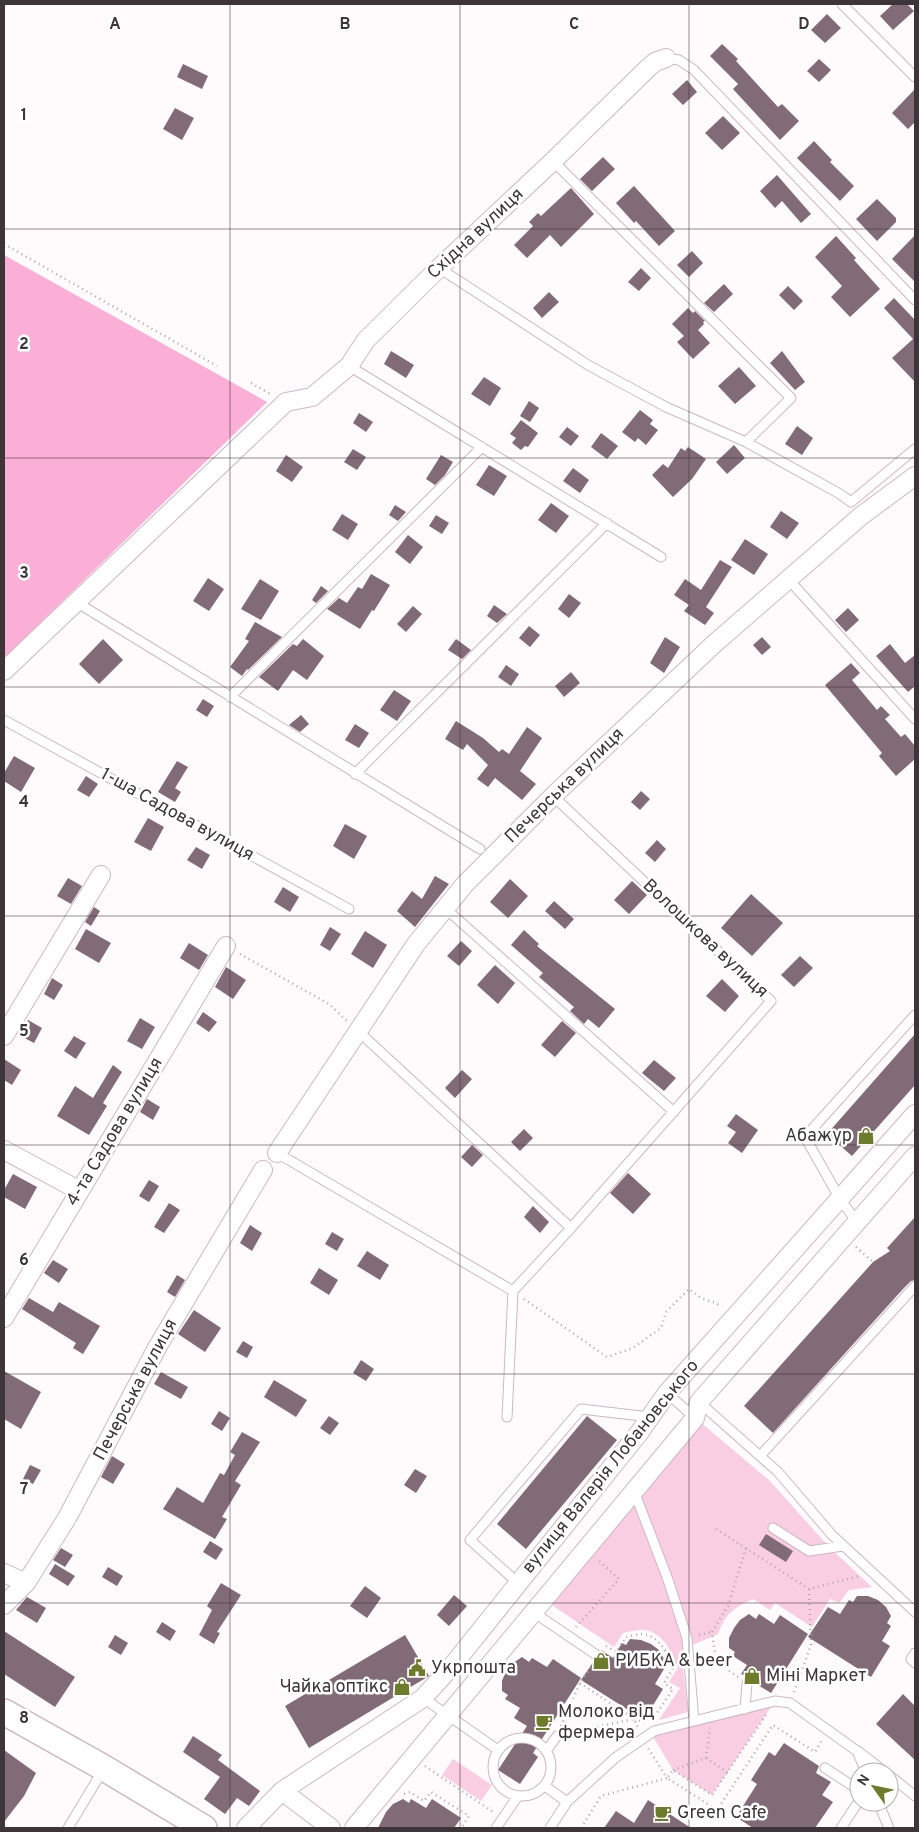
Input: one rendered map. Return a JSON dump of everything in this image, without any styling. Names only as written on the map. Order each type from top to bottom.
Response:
[{"type":"street","name":"Східна вулиця","points":[[286,402],[312,397],[349,366],[366,340],[439,268],[553,162],[647,69],[655,62],[666,58]]},
{"type":"street","points":[[4,671],[286,402]]},
{"type":"street","name":"Печерська вулиця","points":[[277,1153],[357,1030],[416,944],[445,908],[492,857],[714,644],[861,516],[913,483]]},
{"type":"street","points":[[4,1036],[101,874]]},
{"type":"street","name":"4-та Садова вулиця","points":[[4,1318],[226,946]]},
{"type":"street","name":"вулиця Валерія Лобановського","points":[[246,1828],[282,1791],[424,1698],[452,1666],[667,1393],[915,1114]]},
{"type":"street","points":[[4,1150],[80,1191]]},
{"type":"street","name":"вулиця Валерія Лобановського","points":[[354,1828],[634,1491],[697,1410],[844,1236],[915,1156]]},
{"type":"street","name":"Печерська вулиця","points":[[4,1606],[26,1583],[67,1518],[158,1346],[263,1170]]},
{"type":"street","points":[[4,1573],[26,1583]]},
{"type":"street","points":[[4,1712],[104,1768],[204,1828]]},
{"type":"street","points":[[282,1791],[331,1828]]},
{"type":"lane","points":[[842,4],[915,77]]},
{"type":"lane","points":[[666,58],[679,60],[694,70],[915,300]]},
{"type":"lane","points":[[553,162],[790,398],[746,442]]},
{"type":"lane","points":[[439,268],[588,365],[666,407],[746,442],[851,502],[915,450]]},
{"type":"lane","points":[[349,366],[662,557]]},
{"type":"lane","points":[[230,697],[482,447]]},
{"type":"lane","points":[[355,774],[607,523]]},
{"type":"lane","points":[[789,580],[915,719]]},
{"type":"lane","points":[[76,602],[480,849]]},
{"type":"lane","name":"1-ша Садова вулиця","points":[[4,720],[350,909]]},
{"type":"lane","name":"Волошкова вулиця","points":[[513,1291],[771,1001],[554,796]]},
{"type":"lane","points":[[445,908],[674,1112]]},
{"type":"lane","points":[[857,1222],[840,1199],[805,1137],[915,1015]]},
{"type":"lane","points":[[357,1030],[571,1228]]},
{"type":"lane","points":[[277,1153],[513,1291],[507,1417]]},
{"type":"lane","points":[[760,1456],[915,1286]]},
{"type":"lane","points":[[667,1393],[697,1410],[760,1456],[778,1472],[832,1535],[915,1612]]},
{"type":"lane","points":[[518,1583],[470,1540],[581,1409],[650,1417]]},
{"type":"lane","points":[[634,1491],[667,1577],[687,1638],[694,1721]]},
{"type":"lane","points":[[773,1528],[809,1551],[843,1546]]},
{"type":"lane","points":[[533,1612],[598,1656]]},
{"type":"lane","points":[[915,1653],[911,1659],[915,1663]]},
{"type":"lane","points":[[745,1709],[747,1683]]},
{"type":"lane","points":[[424,1698],[498,1750]]},
{"type":"lane","points":[[550,1828],[567,1802],[615,1758],[654,1731],[775,1701],[790,1703],[872,1762]]},
{"type":"lane","points":[[547,1750],[557,1736]]},
{"type":"lane","points":[[523,1737],[540,1743],[547,1750],[551,1759],[550,1778],[545,1786],[528,1796],[508,1793],[500,1787],[492,1768],[498,1750],[513,1738],[523,1737]]},
{"type":"lane","points":[[858,1751],[862,1762]]},
{"type":"lane","points":[[68,1828],[104,1768]]},
{"type":"lane","points":[[825,1768],[849,1784]]},
{"type":"lane","points":[[899,1783],[915,1796]]},
{"type":"lane","points":[[545,1786],[567,1802]]},
{"type":"lane","points":[[496,1828],[518,1796]]},
{"type":"lane","points":[[841,1828],[852,1812]]},
{"type":"lane","points":[[882,1812],[889,1828]]},
{"type":"path","points":[[4,244],[217,366]]},
{"type":"path","points":[[251,383],[286,402]]},
{"type":"path","points":[[226,946],[329,1004],[357,1030]]},
{"type":"path","points":[[844,1236],[873,1262]]},
{"type":"path","points":[[513,1291],[608,1356],[632,1348],[661,1328],[666,1312],[689,1289],[701,1298],[716,1303],[721,1307]]},
{"type":"path","points":[[716,1528],[809,1589],[872,1573]]},
{"type":"path","points":[[568,1636],[619,1578],[586,1548]]},
{"type":"path","points":[[746,1548],[728,1606],[712,1632],[715,1653],[728,1670],[747,1683]]},
{"type":"path","points":[[790,1703],[811,1645],[809,1589]]},
{"type":"path","points":[[557,1736],[580,1683],[606,1646],[616,1652],[626,1637],[642,1634],[655,1639],[666,1650],[674,1668],[664,1683],[673,1689],[649,1724],[634,1719],[580,1683]]},
{"type":"path","points":[[672,1770],[712,1796],[775,1701]]},
{"type":"path","points":[[706,1758],[712,1717]]},
{"type":"path","points":[[557,1736],[634,1719]]},
{"type":"path","points":[[642,1739],[667,1778],[717,1810],[773,1725],[815,1752]]},
{"type":"path","points":[[413,1757],[503,1818]]},
{"type":"path","points":[[706,1758],[728,1772]]},
{"type":"path","points":[[580,1828],[601,1796],[667,1778],[672,1770],[706,1758]]},
{"type":"path","points":[[403,1794],[410,1792],[424,1801],[431,1792],[468,1816],[461,1828]]},
{"type":"shaded area","points":[[4,255],[267,402],[4,658]]},
{"type":"shaded area","points":[[700,1422],[770,1481],[829,1547],[872,1587],[849,1590],[839,1603],[830,1599],[812,1627],[775,1603],[770,1610],[753,1599],[740,1605],[727,1616],[718,1634],[681,1650],[688,1712],[659,1720],[680,1688],[669,1682],[678,1668],[670,1649],[662,1639],[651,1632],[636,1630],[623,1633],[614,1647],[549,1603]]},
{"type":"shaded area","points":[[775,1701],[712,1795],[673,1770],[651,1733]]},
{"type":"shaded area","points":[[453,1759],[492,1785],[481,1801],[442,1775]]},
{"type":"building","points":[[893,4],[907,4],[914,11],[893,30],[880,16]]},
{"type":"building","points":[[827,14],[841,28],[825,43],[811,30]]},
{"type":"building","points":[[722,44],[738,59],[736,61],[778,107],[782,104],[799,121],[780,140],[733,89],[738,84],[710,56]]},
{"type":"building","points":[[819,59],[831,70],[819,82],[807,71]]},
{"type":"building","points":[[183,64],[208,76],[202,89],[177,77]]},
{"type":"building","points":[[687,80],[697,92],[683,105],[672,94]]},
{"type":"building","points":[[915,89],[915,122],[908,129],[892,113]]},
{"type":"building","points":[[175,108],[194,118],[182,140],[163,129]]},
{"type":"building","points":[[723,116],[740,133],[722,150],[705,133]]},
{"type":"building","points":[[814,141],[832,160],[830,162],[854,186],[840,201],[797,158]]},
{"type":"building","points":[[603,157],[615,169],[592,191],[580,179]]},
{"type":"building","points":[[777,175],[811,214],[801,223],[782,201],[775,208],[760,191]]},
{"type":"building","points":[[634,186],[675,231],[659,246],[616,203]]},
{"type":"building","points":[[571,188],[594,214],[561,247],[550,235],[527,258],[514,245],[533,226],[529,222],[538,213],[541,216]]},
{"type":"building","points":[[877,199],[896,218],[896,222],[877,241],[856,219]]},
{"type":"building","points":[[915,235],[915,282],[892,259]]},
{"type":"building","points":[[836,236],[880,289],[850,317],[831,297],[842,286],[815,257]]},
{"type":"building","points":[[692,251],[703,263],[689,277],[677,265]]},
{"type":"building","points":[[641,268],[651,278],[639,291],[628,282]]},
{"type":"building","points":[[724,284],[733,294],[714,312],[704,303]]},
{"type":"building","points":[[788,286],[803,301],[794,310],[779,295]]},
{"type":"building","points":[[549,292],[559,302],[542,318],[533,308]]},
{"type":"building","points":[[894,298],[915,320],[915,382],[892,358],[913,339],[884,308]]},
{"type":"building","points":[[688,308],[693,313],[695,311],[705,321],[698,330],[710,343],[693,359],[677,342],[684,336],[672,324]]},
{"type":"building","points":[[391,351],[414,365],[406,378],[384,364]]},
{"type":"building","points":[[782,351],[805,382],[795,390],[770,363]]},
{"type":"building","points":[[739,367],[756,386],[735,404],[718,386]]},
{"type":"building","points":[[484,377],[501,388],[490,406],[471,394]]},
{"type":"building","points":[[529,401],[539,408],[530,422],[520,416]]},
{"type":"building","points":[[640,410],[653,420],[650,424],[658,430],[646,445],[638,438],[635,442],[622,432]]},
{"type":"building","points":[[359,413],[373,422],[366,432],[353,423]]},
{"type":"building","points":[[521,420],[538,433],[528,447],[525,446],[521,450],[512,443],[516,438],[510,434]]},
{"type":"building","points":[[797,426],[813,438],[802,455],[785,444]]},
{"type":"building","points":[[567,427],[579,436],[571,446],[559,437]]},
{"type":"building","points":[[601,433],[618,446],[607,459],[591,447]]},
{"type":"building","points":[[734,445],[745,458],[727,474],[716,462]]},
{"type":"building","points":[[688,447],[706,459],[692,479],[673,497],[652,475],[663,464],[668,468],[681,448],[685,451]]},
{"type":"building","points":[[353,449],[366,457],[357,470],[344,462]]},
{"type":"building","points":[[286,455],[303,467],[292,482],[276,471]]},
{"type":"building","points":[[441,455],[453,462],[445,475],[435,485],[426,479]]},
{"type":"building","points":[[489,465],[507,476],[494,496],[476,485]]},
{"type":"building","points":[[573,468],[589,480],[580,493],[563,481]]},
{"type":"building","points":[[551,503],[569,516],[556,533],[538,520]]},
{"type":"building","points":[[395,505],[406,512],[398,521],[389,515]]},
{"type":"building","points":[[781,511],[799,523],[787,539],[770,527]]},
{"type":"building","points":[[342,514],[358,524],[348,540],[332,530]]},
{"type":"building","points":[[436,515],[449,523],[442,534],[429,526]]},
{"type":"building","points":[[408,535],[423,547],[410,564],[395,552]]},
{"type":"building","points":[[745,539],[768,554],[754,575],[731,560]]},
{"type":"building","points":[[720,560],[732,567],[706,607],[714,613],[705,625],[684,611],[689,605],[674,595],[685,579],[701,590]]},
{"type":"building","points":[[371,574],[390,585],[360,629],[327,609],[339,598],[347,603],[358,587],[362,589]]},
{"type":"building","points":[[208,578],[224,589],[209,611],[193,601]]},
{"type":"building","points":[[260,579],[279,591],[261,620],[241,609]]},
{"type":"building","points":[[321,586],[328,591],[316,603],[312,600]]},
{"type":"building","points":[[569,594],[581,603],[569,618],[558,609]]},
{"type":"building","points":[[494,605],[507,614],[497,623],[487,616]]},
{"type":"building","points":[[413,606],[422,614],[406,632],[397,624]]},
{"type":"building","points":[[848,608],[859,620],[846,632],[835,620]]},
{"type":"building","points":[[255,622],[282,637],[247,669],[242,676],[230,667],[249,641],[245,639]]},
{"type":"building","points":[[529,626],[540,635],[530,647],[519,638]]},
{"type":"building","points":[[665,637],[680,647],[664,673],[650,663]]},
{"type":"building","points":[[762,637],[771,647],[762,655],[753,645]]},
{"type":"building","points":[[103,639],[123,660],[99,684],[79,664]]},
{"type":"building","points":[[303,639],[324,656],[307,680],[293,670],[278,691],[259,677],[293,644],[297,646]]},
{"type":"building","points":[[456,639],[471,650],[462,659],[448,650]]},
{"type":"building","points":[[890,644],[905,663],[915,655],[915,686],[908,692],[876,656]]},
{"type":"building","points":[[851,663],[860,673],[852,680],[877,710],[881,706],[890,715],[885,719],[901,737],[905,734],[915,746],[915,759],[896,776],[879,756],[882,753],[825,685]]},
{"type":"building","points":[[506,665],[519,674],[511,686],[498,677]]},
{"type":"building","points":[[571,672],[580,683],[564,697],[555,686]]},
{"type":"building","points":[[394,690],[411,701],[397,721],[380,710]]},
{"type":"building","points":[[203,699],[214,706],[207,717],[196,710]]},
{"type":"building","points":[[301,715],[309,724],[300,732],[289,725]]},
{"type":"building","points":[[456,721],[483,738],[499,752],[502,749],[509,754],[527,727],[542,738],[520,771],[536,784],[522,800],[495,778],[488,787],[477,779],[488,765],[467,744],[463,750],[445,739]]},
{"type":"building","points":[[355,724],[369,733],[359,748],[345,740]]},
{"type":"building","points":[[14,756],[35,768],[21,792],[4,781],[4,773]]},
{"type":"building","points":[[177,761],[188,767],[175,788],[181,792],[175,802],[158,792]]},
{"type":"building","points":[[86,776],[98,784],[89,797],[77,790]]},
{"type":"building","points":[[641,791],[650,799],[640,810],[631,802]]},
{"type":"building","points":[[148,818],[164,827],[151,851],[134,842]]},
{"type":"building","points":[[345,824],[367,836],[354,859],[333,846]]},
{"type":"building","points":[[657,840],[666,849],[655,862],[645,853]]},
{"type":"building","points":[[196,847],[210,855],[202,869],[187,860]]},
{"type":"building","points":[[435,876],[449,884],[415,927],[397,911],[412,891],[422,899]]},
{"type":"building","points":[[68,878],[82,886],[71,904],[57,896]]},
{"type":"building","points":[[510,879],[528,896],[508,918],[490,902]]},
{"type":"building","points":[[632,881],[647,895],[629,914],[614,900]]},
{"type":"building","points":[[283,887],[299,897],[290,912],[274,902]]},
{"type":"building","points":[[751,894],[783,923],[752,956],[721,928]]},
{"type":"building","points":[[554,901],[574,919],[565,929],[545,911]]},
{"type":"building","points":[[94,907],[100,911],[91,926],[85,922]]},
{"type":"building","points":[[330,927],[341,934],[330,951],[320,945]]},
{"type":"building","points":[[86,929],[111,943],[99,963],[75,949]]},
{"type":"building","points":[[524,930],[539,944],[537,946],[615,1009],[599,1028],[588,1019],[584,1024],[570,1011],[574,1007],[539,977],[543,973],[511,945]]},
{"type":"building","points":[[365,931],[387,945],[373,968],[351,954]]},
{"type":"building","points":[[461,941],[472,951],[459,966],[447,956]]},
{"type":"building","points":[[189,943],[208,955],[199,970],[180,958]]},
{"type":"building","points":[[800,956],[813,968],[794,987],[781,975]]},
{"type":"building","points":[[495,965],[515,983],[498,1004],[477,985]]},
{"type":"building","points":[[226,967],[246,980],[233,999],[215,987]]},
{"type":"building","points":[[52,978],[63,985],[54,1000],[44,994]]},
{"type":"building","points":[[722,979],[739,996],[725,1012],[706,996]]},
{"type":"building","points":[[203,1012],[217,1022],[209,1032],[196,1023]]},
{"type":"building","points":[[140,1018],[155,1027],[142,1049],[127,1041]]},
{"type":"building","points":[[28,1020],[42,1028],[34,1043],[19,1035]]},
{"type":"building","points":[[562,1021],[576,1033],[555,1057],[541,1045]]},
{"type":"building","points":[[915,1034],[915,1085],[852,1156],[827,1134]]},
{"type":"building","points":[[74,1036],[86,1043],[76,1059],[64,1051]]},
{"type":"building","points":[[4,1059],[21,1070],[12,1085],[4,1080]]},
{"type":"building","points":[[654,1060],[676,1078],[664,1091],[642,1073]]},
{"type":"building","points":[[113,1065],[122,1072],[103,1103],[107,1106],[89,1135],[57,1116],[75,1086],[93,1098]]},
{"type":"building","points":[[462,1070],[472,1079],[455,1098],[445,1088]]},
{"type":"building","points":[[147,1099],[160,1107],[153,1120],[140,1112]]},
{"type":"building","points":[[736,1114],[758,1130],[742,1153],[728,1143],[736,1132],[727,1126]]},
{"type":"building","points":[[524,1129],[533,1138],[520,1151],[511,1142]]},
{"type":"building","points":[[472,1145],[483,1155],[472,1167],[461,1157]]},
{"type":"building","points":[[628,1173],[651,1194],[633,1214],[610,1193]]},
{"type":"building","points":[[13,1174],[37,1187],[25,1209],[4,1197],[4,1190]]},
{"type":"building","points":[[149,1180],[159,1186],[149,1202],[139,1196]]},
{"type":"building","points":[[169,1203],[180,1210],[164,1233],[154,1227]]},
{"type":"building","points":[[533,1206],[549,1222],[540,1233],[524,1217]]},
{"type":"building","points":[[915,1217],[915,1280],[911,1281],[903,1289],[773,1433],[744,1406],[873,1262],[890,1251],[887,1248]]},
{"type":"building","points":[[250,1225],[262,1233],[252,1251],[240,1243]]},
{"type":"building","points":[[332,1232],[344,1239],[337,1251],[325,1244]]},
{"type":"building","points":[[367,1251],[389,1265],[380,1280],[357,1266]]},
{"type":"building","points":[[53,1260],[68,1269],[59,1283],[44,1273]]},
{"type":"building","points":[[319,1268],[338,1280],[329,1295],[310,1283]]},
{"type":"building","points":[[177,1275],[185,1280],[175,1297],[167,1292]]},
{"type":"building","points":[[29,1298],[53,1312],[59,1302],[100,1326],[83,1354],[73,1348],[76,1343],[22,1309]]},
{"type":"building","points":[[194,1310],[221,1328],[205,1352],[178,1334]]},
{"type":"building","points":[[243,1341],[253,1347],[247,1358],[236,1352]]},
{"type":"building","points":[[361,1360],[374,1369],[366,1381],[353,1373]]},
{"type":"building","points":[[4,1371],[41,1392],[21,1429],[4,1419]]},
{"type":"building","points":[[161,1372],[188,1387],[181,1399],[154,1384]]},
{"type":"building","points":[[274,1380],[307,1400],[296,1417],[264,1397]]},
{"type":"building","points":[[219,1411],[230,1418],[222,1431],[211,1424]]},
{"type":"building","points":[[329,1416],[339,1423],[330,1435],[320,1428]]},
{"type":"building","points":[[587,1416],[617,1440],[526,1549],[497,1524]]},
{"type":"building","points":[[242,1432],[260,1442],[235,1481],[241,1485],[222,1517],[227,1519],[215,1539],[163,1509],[177,1487],[203,1503],[220,1473],[224,1475],[235,1455],[230,1452]]},
{"type":"building","points":[[112,1456],[125,1464],[113,1484],[101,1477]]},
{"type":"building","points":[[30,1465],[41,1470],[33,1484],[23,1479]]},
{"type":"building","points":[[415,1469],[427,1476],[416,1493],[404,1485]]},
{"type":"building","points":[[766,1534],[793,1551],[786,1562],[759,1545]]},
{"type":"building","points":[[210,1541],[223,1549],[216,1560],[203,1552]]},
{"type":"building","points":[[61,1548],[73,1555],[65,1567],[53,1560]]},
{"type":"building","points":[[55,1564],[75,1576],[68,1586],[49,1574]]},
{"type":"building","points":[[108,1567],[123,1576],[117,1586],[102,1577]]},
{"type":"building","points":[[221,1583],[241,1595],[217,1632],[220,1633],[214,1644],[199,1635],[212,1610],[207,1606]]},
{"type":"building","points":[[365,1586],[381,1598],[367,1618],[350,1606]]},
{"type":"building","points":[[454,1595],[467,1606],[449,1626],[437,1615]]},
{"type":"building","points":[[857,1596],[868,1596],[878,1600],[886,1607],[891,1616],[887,1623],[891,1626],[882,1641],[890,1646],[871,1677],[808,1637],[828,1607],[840,1614],[849,1600],[853,1602]]},
{"type":"building","points":[[27,1597],[46,1608],[37,1623],[16,1610]]},
{"type":"building","points":[[749,1614],[756,1619],[759,1614],[774,1624],[780,1615],[808,1634],[771,1693],[741,1674],[747,1665],[733,1656],[735,1652],[729,1648],[729,1638],[734,1628],[740,1620]]},
{"type":"building","points":[[162,1622],[176,1631],[170,1641],[156,1632]]},
{"type":"building","points":[[4,1631],[75,1677],[55,1707],[4,1674]]},
{"type":"building","points":[[115,1635],[128,1643],[121,1655],[108,1647]]},
{"type":"building","points":[[405,1635],[429,1676],[309,1748],[285,1706]]},
{"type":"building","points":[[630,1639],[641,1640],[651,1644],[659,1650],[664,1659],[660,1666],[664,1669],[655,1684],[663,1689],[644,1720],[581,1680],[594,1661],[598,1662],[603,1659],[604,1654],[601,1650],[613,1658],[622,1643],[626,1645]]},
{"type":"building","points":[[522,1657],[529,1662],[532,1658],[547,1667],[553,1659],[581,1678],[533,1753],[538,1757],[520,1784],[498,1770],[527,1726],[514,1718],[520,1708],[505,1699],[508,1695],[502,1691],[502,1681],[506,1671]]},
{"type":"building","points":[[903,1694],[915,1706],[915,1760],[876,1724]]},
{"type":"building","points":[[193,1736],[222,1755],[218,1760],[260,1791],[249,1806],[237,1798],[225,1814],[204,1799],[220,1777],[183,1752]]},
{"type":"building","points":[[784,1743],[819,1766],[816,1773],[831,1782],[822,1795],[833,1802],[815,1828],[753,1828],[736,1817],[757,1784],[751,1780],[769,1752],[775,1756]]},
{"type":"building","points":[[4,1750],[36,1773],[24,1796],[4,1822]]},
{"type":"building","points":[[403,1799],[409,1803],[411,1799],[426,1808],[432,1799],[461,1818],[454,1828],[378,1828],[386,1812],[393,1804]]},
{"type":"building","points":[[648,1800],[691,1828],[604,1828],[616,1811],[634,1823]]},
{"type":"place","name":"Абажур","points":[[866,1136]]},
{"type":"place","name":"РИБКА & beer","points":[[601,1661]]},
{"type":"place","name":"Укрпошта","points":[[417,1668]]},
{"type":"place","name":"Міні Маркет","points":[[752,1676]]},
{"type":"place","name":"Чайка оптікс","points":[[402,1687]]},
{"type":"place","name":"Молоко від фермера","points":[[544,1722]]},
{"type":"place","name":"Green Cafe","points":[[663,1813]]}]
